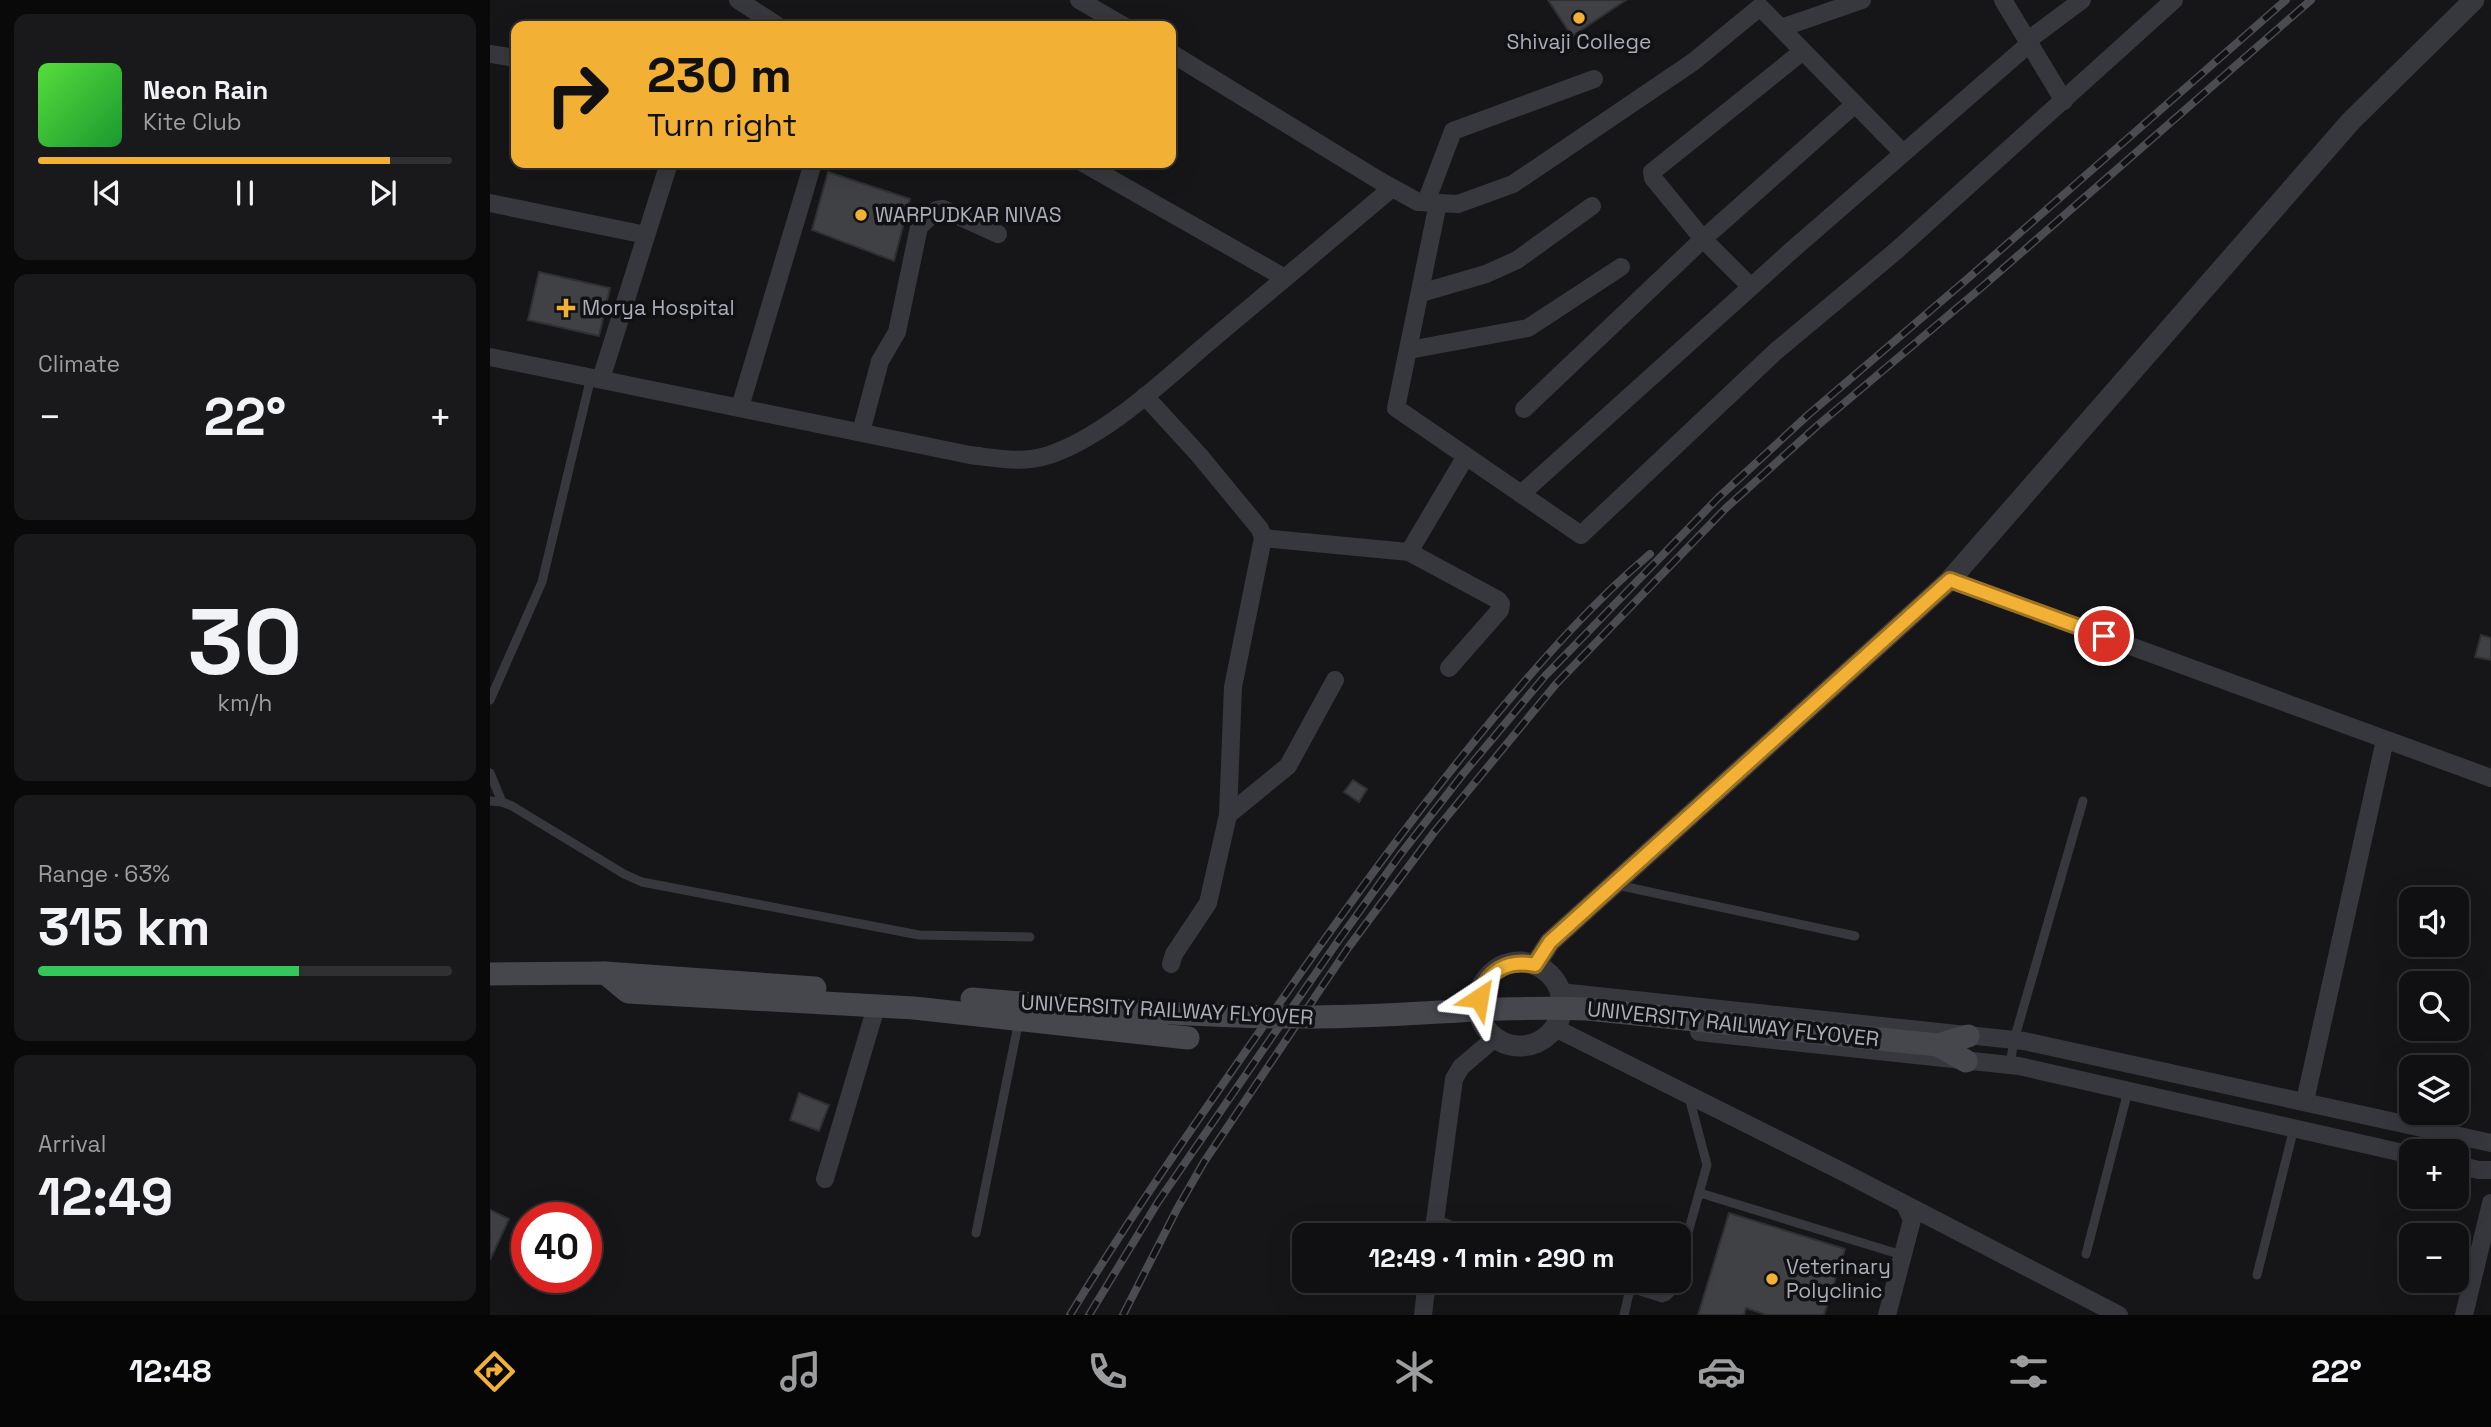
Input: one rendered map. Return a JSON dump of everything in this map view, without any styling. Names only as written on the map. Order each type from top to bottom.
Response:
[{"type":"main road","name":"UNIVERSITY RAILWAY FLYOVER","points":[[490,974],[605,973],[1230,1016],[1315,1017],[1537,1007],[1587,1009],[1938,1045],[1969,1036]]},
{"type":"main road","points":[[605,973],[628,992],[914,1008],[1188,1038]]},
{"type":"main road","name":"UNIVERSITY RAILWAY FLYOVER","points":[[1938,1045],[1966,1061]]},
{"type":"street","points":[[738,0],[770,21]]},
{"type":"street","points":[[1079,0],[1115,21]]},
{"type":"street","points":[[1781,28],[1862,0]]},
{"type":"street","points":[[2003,0],[2064,101]]},
{"type":"street","points":[[1521,494],[1903,153],[2028,43],[2082,0]]},
{"type":"street","points":[[1594,79],[1453,131],[1432,202],[1421,293],[1396,408],[1581,535],[1775,352],[1897,250],[2174,0]]},
{"type":"street","points":[[1535,965],[1550,942],[1950,580],[2351,121],[2474,0]]},
{"type":"street","points":[[1176,57],[1418,202],[1458,204],[1513,184],[1693,62],[1760,7],[1903,153]]},
{"type":"street","points":[[1751,287],[1703,239],[1651,172],[1803,51]]},
{"type":"street","points":[[490,54],[511,57]]},
{"type":"street","points":[[1524,409],[1703,239],[1855,104]]},
{"type":"street","points":[[596,378],[667,168]]},
{"type":"street","points":[[740,408],[812,168]]},
{"type":"street","points":[[1092,168],[1285,278]]},
{"type":"street","points":[[490,357],[970,455],[1025,460],[1047,456],[1089,435],[1145,396],[1392,188]]},
{"type":"street","points":[[490,203],[646,235]]},
{"type":"street","points":[[1421,293],[1486,274],[1517,260],[1592,206]]},
{"type":"street","points":[[861,432],[880,361],[897,332],[921,223],[937,210],[943,209],[998,234]]},
{"type":"street","points":[[1409,350],[1528,328],[1621,267]]},
{"type":"street","points":[[1145,396],[1260,529],[1262,538],[1233,687],[1228,815],[1208,903],[1174,954],[1171,964]]},
{"type":"street","points":[[1409,552],[1466,456]]},
{"type":"street","points":[[1262,538],[1409,552],[1498,600],[1502,604],[1500,610],[1449,667]]},
{"type":"street","points":[[1950,580],[2491,778]]},
{"type":"street","points":[[1228,815],[1288,766],[1335,680]]},
{"type":"street","points":[[2305,1101],[2385,740]]},
{"type":"street","points":[[1523,962],[1535,965],[1555,980],[1560,992],[1562,1004],[1558,1022],[1546,1037],[1536,1044],[1511,1045],[1495,1038],[1483,1023],[1479,1011],[1482,986],[1489,976],[1511,964],[1523,962]]},
{"type":"street","points":[[1560,992],[2014,1040],[2491,1143]]},
{"type":"street","points":[[825,1179],[876,1007]]},
{"type":"street","points":[[1558,1022],[2010,1065],[2399,1152]]},
{"type":"street","points":[[1558,1022],[1688,1095],[2119,1315]]},
{"type":"street","points":[[1435,1223],[1454,1079],[1461,1067],[1495,1038]]},
{"type":"street","points":[[2469,1168],[2491,1170]]},
{"type":"street","points":[[2464,1315],[2491,1203]]},
{"type":"street","points":[[1887,1315],[1912,1220],[1905,1205]]},
{"type":"street","points":[[1423,1315],[1426,1293]]},
{"type":"lane","points":[[490,699],[542,582],[596,378]]},
{"type":"lane","points":[[490,774],[502,802]]},
{"type":"lane","points":[[490,801],[502,802],[642,882],[919,935],[1030,937]]},
{"type":"lane","points":[[2010,1065],[2014,1040],[2083,801]]},
{"type":"lane","points":[[1614,884],[1855,936]]},
{"type":"lane","points":[[976,1233],[1019,1020]]},
{"type":"lane","points":[[2086,1254],[2128,1090]]},
{"type":"lane","points":[[1688,1095],[1707,1165],[1691,1224]]},
{"type":"lane","points":[[2257,1275],[2294,1128]]},
{"type":"lane","points":[[1700,1193],[1902,1255]]},
{"type":"lane","points":[[1624,1315],[1629,1293]]},
{"type":"lane","points":[[1644,1293],[1662,1298],[1671,1293]]},
{"type":"building","name":"Shivaji College","points":[[1548,0],[1626,0],[1572,36]]},
{"type":"building","name":"WARPUDKAR NIVAS","points":[[828,172],[910,199],[894,261],[812,230]]},
{"type":"building","points":[[539,272],[610,288],[599,336],[528,320]]},
{"type":"building","points":[[2481,635],[2491,638],[2491,660],[2475,657]]},
{"type":"building","points":[[1353,780],[1367,789],[1359,802],[1344,792]]},
{"type":"building","points":[[799,1093],[829,1105],[819,1131],[790,1120]]},
{"type":"building","points":[[490,1210],[509,1219],[490,1260]]},
{"type":"building","name":"Veterinary Polyclinic","points":[[1729,1213],[1845,1249],[1824,1315],[1767,1315],[1746,1308],[1744,1315],[1698,1315]]},
{"type":"railway","points":[[1089,1315],[1158,1202],[1336,944],[1463,774],[1545,676],[1718,498],[1808,415],[2286,0]]},
{"type":"railway","points":[[1123,1315],[1204,1162],[1348,948],[1435,831],[1556,684],[1726,508],[1817,426],[1982,287],[2311,0]]},
{"type":"railway","points":[[1070,1315],[1208,1105],[1343,913],[1418,813],[1496,715],[1551,652],[1609,591],[1650,554]]},
{"type":"place","name":"Shivaji College","points":[[1579,18]]},
{"type":"place","name":"WARPUDKAR NIVAS","points":[[861,215]]},
{"type":"place","name":"Morya Hospital","points":[[566,308]]},
{"type":"place","name":"Veterinary Polyclinic","points":[[1772,1279]]},
{"type":"route","points":[[1479,998],[1482,986],[1499,968],[1523,962],[1535,965],[1550,942],[1950,580],[2104,636]]}]
